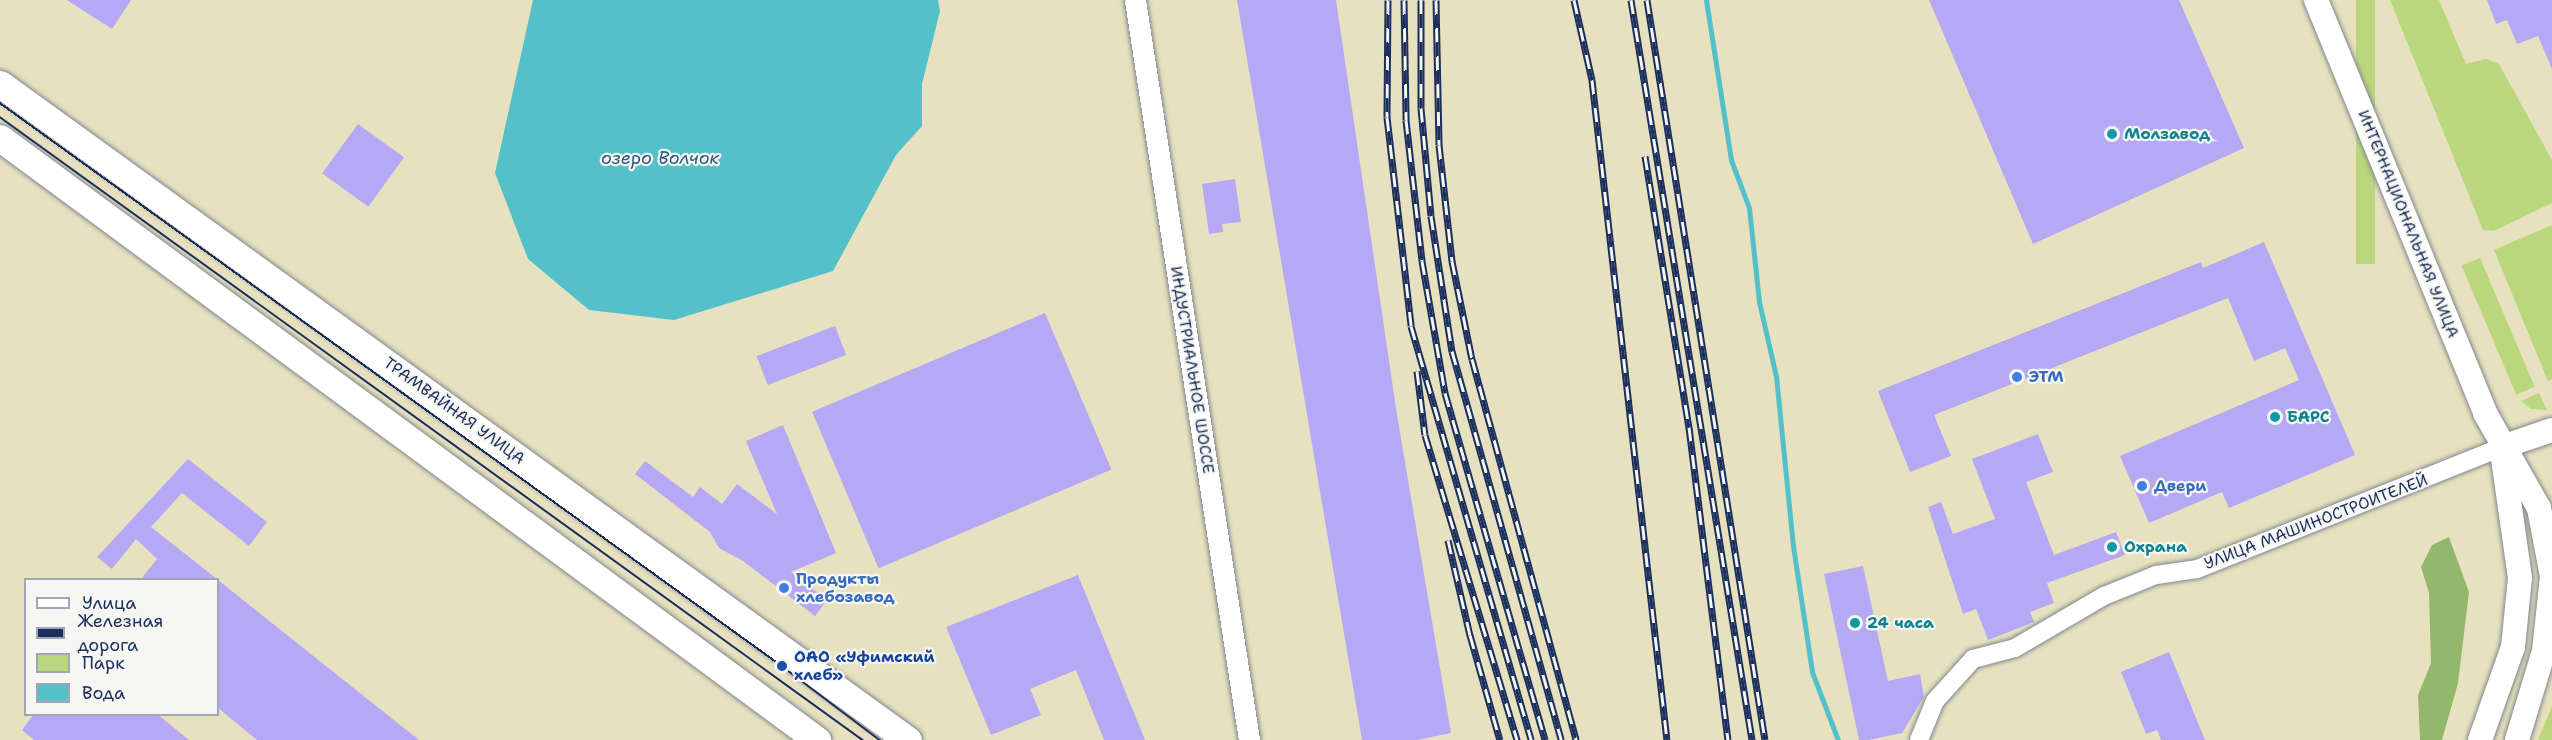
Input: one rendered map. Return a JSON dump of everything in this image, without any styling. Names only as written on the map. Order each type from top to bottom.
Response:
[{"type":"main road","name":"ИНТЕРНАЦИОНАЛЬНАЯ УЛИЦА","points":[[2316,0],[2502,447],[2539,508],[2552,578],[2544,651],[2517,740]]},
{"type":"main road","name":"ТРАМВАЙНАЯ УЛИЦА","points":[[0,84],[908,740]]},
{"type":"main road","points":[[0,138],[817,740]]},
{"type":"main road","name":"УЛИЦА МАШИНОСТРОИТЕЛЕЙ","points":[[2502,447],[2552,430]]},
{"type":"main road","name":"ИНТЕРНАЦИОНАЛЬНАЯ УЛИЦА","points":[[2480,740],[2513,647],[2520,578],[2502,447]]},
{"type":"street","name":"ИНДУСТРИАЛЬНОЕ ШОССЕ","points":[[1135,0],[1249,740]]},
{"type":"street","name":"УЛИЦА МАШИНОСТРОИТЕЛЕЙ","points":[[1919,740],[1935,701],[1973,659],[2015,648],[2115,591],[2156,575],[2197,569],[2502,447]]},
{"type":"green space","points":[[2356,0],[2375,0],[2375,264],[2356,264]]},
{"type":"green space","points":[[2390,0],[2439,0],[2466,64],[2486,59],[2499,64],[2552,160],[2552,203],[2494,231],[2483,230]]},
{"type":"green space","points":[[2552,225],[2552,379],[2548,381],[2494,250]]},
{"type":"green space","points":[[2480,258],[2535,387],[2516,395],[2462,266]]},
{"type":"green space","points":[[2539,393],[2547,410],[2531,409],[2521,401]]},
{"type":"green space","points":[[2449,537],[2469,592],[2458,683],[2442,740],[2420,740],[2418,695],[2431,663],[2429,593],[2421,567],[2432,545]]},
{"type":"green space","points":[[2552,706],[2552,740],[2538,740]]},
{"type":"water","name":"озеро Волчок","points":[[533,0],[938,0],[940,11],[922,84],[922,126],[896,155],[833,271],[674,320],[589,310],[528,259],[495,173]]},
{"type":"building","points":[[67,0],[131,0],[112,29]]},
{"type":"building","points":[[1237,0],[1336,0],[1397,415],[1451,733],[1417,740],[1362,740]]},
{"type":"building","name":"Молзавод","points":[[1929,0],[2179,0],[2244,148],[2033,244]]},
{"type":"building","points":[[2487,0],[2552,0],[2552,69],[2538,36],[2517,44],[2507,20],[2496,24]]},
{"type":"building","points":[[358,124],[404,158],[368,207],[322,173]]},
{"type":"building","points":[[1235,179],[1241,222],[1222,224],[1223,232],[1209,234],[1202,184]]},
{"type":"building","points":[[2264,242],[2355,455],[2229,508],[2222,492],[2149,523],[2120,456],[2299,380],[2285,348],[2254,361],[2228,298],[1934,415],[1951,456],[1910,472],[1878,391],[2201,262],[2203,268]]},
{"type":"building","points":[[1045,313],[1111,469],[879,568],[812,412]]},
{"type":"building","points":[[835,326],[846,355],[768,385],[757,356]]},
{"type":"building","points":[[783,425],[836,553],[791,572],[827,600],[815,616],[743,561],[719,548],[710,532],[635,474],[645,461],[693,497],[700,487],[722,504],[737,484],[777,514],[746,441]]},
{"type":"building","points":[[2038,434],[2053,472],[2026,482],[2054,555],[2116,532],[2125,555],[2047,583],[2054,603],[2030,612],[2034,622],[1988,640],[1976,609],[1963,614],[1928,507],[1941,502],[1953,534],[1995,519],[1972,459]]},
{"type":"building","points":[[188,459],[267,522],[249,546],[182,493],[151,527],[216,578],[142,578],[157,559],[136,539],[112,569],[97,557]]},
{"type":"building","points":[[1863,566],[1888,681],[1920,674],[1924,697],[1902,733],[1869,740],[1859,740],[1824,574]]},
{"type":"building","points":[[1078,575],[1145,740],[1104,740],[1076,670],[1030,689],[1041,715],[991,735],[946,627]]},
{"type":"building","points":[[219,581],[419,740],[257,740],[219,709]]},
{"type":"building","points":[[2169,652],[2205,740],[2161,740],[2157,730],[2146,734],[2121,672]]},
{"type":"building","points":[[32,716],[159,716],[189,740],[34,740],[22,730]]},
{"type":"waterway","points":[[1706,0],[1731,160],[1749,208],[1759,302],[1776,376],[1793,546],[1812,672],[1838,740]]},
{"type":"tram line","points":[[0,103],[782,666],[880,740]]},
{"type":"tram line","points":[[0,117],[863,740]]},
{"type":"railway","points":[[1388,0],[1387,117],[1411,326],[1531,740]]},
{"type":"railway","points":[[1404,0],[1406,120],[1422,261],[1445,393],[1545,740]]},
{"type":"railway","points":[[1421,0],[1421,108],[1431,216],[1452,351],[1561,740]]},
{"type":"railway","points":[[1436,0],[1439,145],[1452,261],[1472,359],[1576,740]]},
{"type":"railway","points":[[1574,0],[1592,80],[1667,740]]},
{"type":"railway","points":[[1631,0],[1752,740]]},
{"type":"railway","points":[[1647,0],[1765,740]]},
{"type":"railway","points":[[1645,156],[1689,427],[1728,740]]},
{"type":"railway","points":[[1417,371],[1425,435],[1517,740]]},
{"type":"railway","points":[[1448,540],[1470,635],[1500,740]]},
{"type":"place","name":"Молзавод","points":[[2112,134]]},
{"type":"place","name":"ЭТМ","points":[[2017,377]]},
{"type":"place","name":"БАРС","points":[[2275,417]]},
{"type":"place","name":"Двери","points":[[2142,486]]},
{"type":"place","name":"Охрана","points":[[2112,547]]},
{"type":"place","name":"Продукты хлебозавод","points":[[784,588]]},
{"type":"place","name":"24 часа","points":[[1855,623]]},
{"type":"place","name":"ОАО «Уфимский хлеб»","points":[[782,666]]}]
